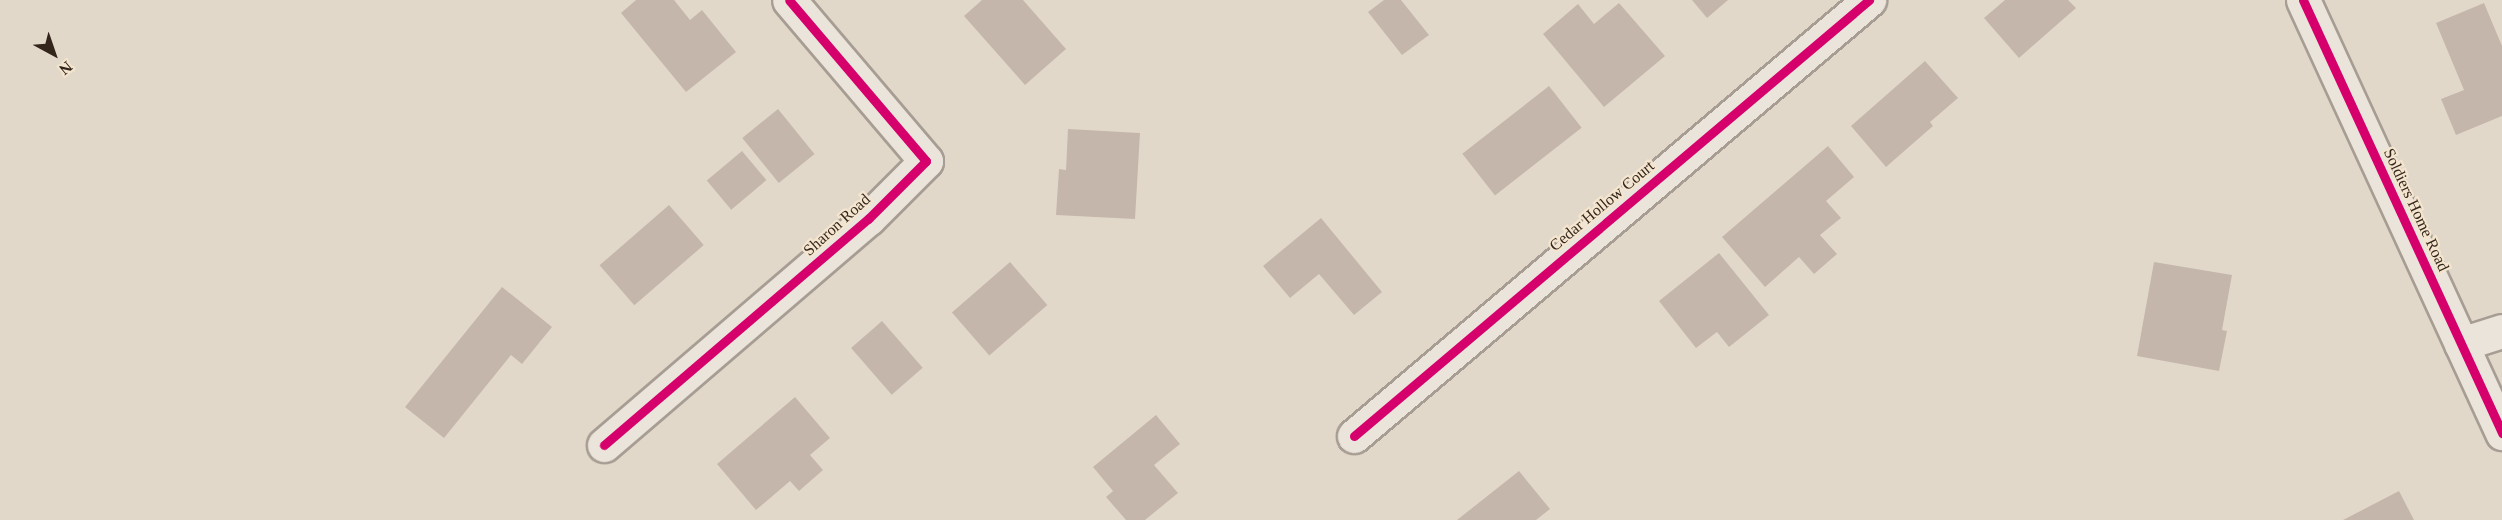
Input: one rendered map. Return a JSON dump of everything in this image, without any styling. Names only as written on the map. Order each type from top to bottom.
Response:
[{"type":"street","name":"Sharon Road","points":[[604,446],[868,219],[926,161],[789,0]]},
{"type":"street","name":"Cedar Hollow Court","points":[[1354,436],[1869,0]]},
{"type":"street","name":"Soldiers Home Road","points":[[2302,0],[2461,344],[2500,421]]},
{"type":"street","points":[[2461,344],[2502,331]]},
{"type":"building","points":[[636,0],[674,0],[690,20],[702,10],[736,52],[686,92],[621,13]]},
{"type":"building","points":[[982,0],[1023,0],[1066,49],[1025,85],[964,16]]},
{"type":"building","points":[[1384,0],[1401,0],[1429,35],[1402,55],[1368,12]]},
{"type":"building","points":[[1692,0],[1728,0],[1707,18]]},
{"type":"building","points":[[2005,0],[2068,0],[2076,8],[2019,58],[1984,18]]},
{"type":"building","points":[[1619,3],[1665,56],[1604,107],[1543,34],[1578,4],[1594,24]]},
{"type":"building","points":[[2484,3],[2502,46],[2502,116],[2456,135],[2441,99],[2464,90],[2436,23]]},
{"type":"building","points":[[1925,61],[1958,98],[1930,122],[1933,126],[1886,167],[1851,126]]},
{"type":"building","points":[[1549,86],[1582,128],[1495,195],[1462,154]]},
{"type":"building","points":[[778,109],[815,154],[779,183],[742,138]]},
{"type":"building","points":[[1068,129],[1140,133],[1135,219],[1056,215],[1059,169],[1066,170]]},
{"type":"building","points":[[1828,146],[1854,177],[1826,201],[1841,218],[1820,235],[1837,254],[1814,274],[1799,257],[1765,287],[1722,237]]},
{"type":"building","points":[[742,151],[766,180],[731,210],[707,181]]},
{"type":"building","points":[[669,205],[704,245],[634,305],[600,265]]},
{"type":"building","points":[[1321,218],[1382,292],[1354,315],[1319,274],[1290,298],[1263,266]]},
{"type":"building","points":[[1719,253],[1769,315],[1729,347],[1717,332],[1696,348],[1659,301]]},
{"type":"building","points":[[1010,262],[1047,305],[989,356],[952,313]]},
{"type":"building","points":[[2154,262],[2232,275],[2222,330],[2227,331],[2219,371],[2137,356]]},
{"type":"building","points":[[502,287],[552,327],[522,364],[511,355],[444,438],[405,407]]},
{"type":"building","points":[[882,321],[923,368],[892,395],[851,348]]},
{"type":"building","points":[[795,397],[830,438],[810,455],[823,470],[799,491],[790,481],[756,510],[717,464]]},
{"type":"building","points":[[1156,415],[1180,444],[1154,465],[1178,493],[1145,520],[1126,520],[1106,497],[1113,491],[1093,467]]},
{"type":"building","points":[[1519,471],[1550,509],[1536,520],[1457,520]]},
{"type":"building","points":[[2399,491],[2414,520],[2343,520]]},
{"type":"cycle path","points":[[604,445],[868,219],[926,161],[789,0]]},
{"type":"cycle path","points":[[1354,436],[1869,0]]},
{"type":"cycle path","points":[[2303,0],[2502,433]]}]
